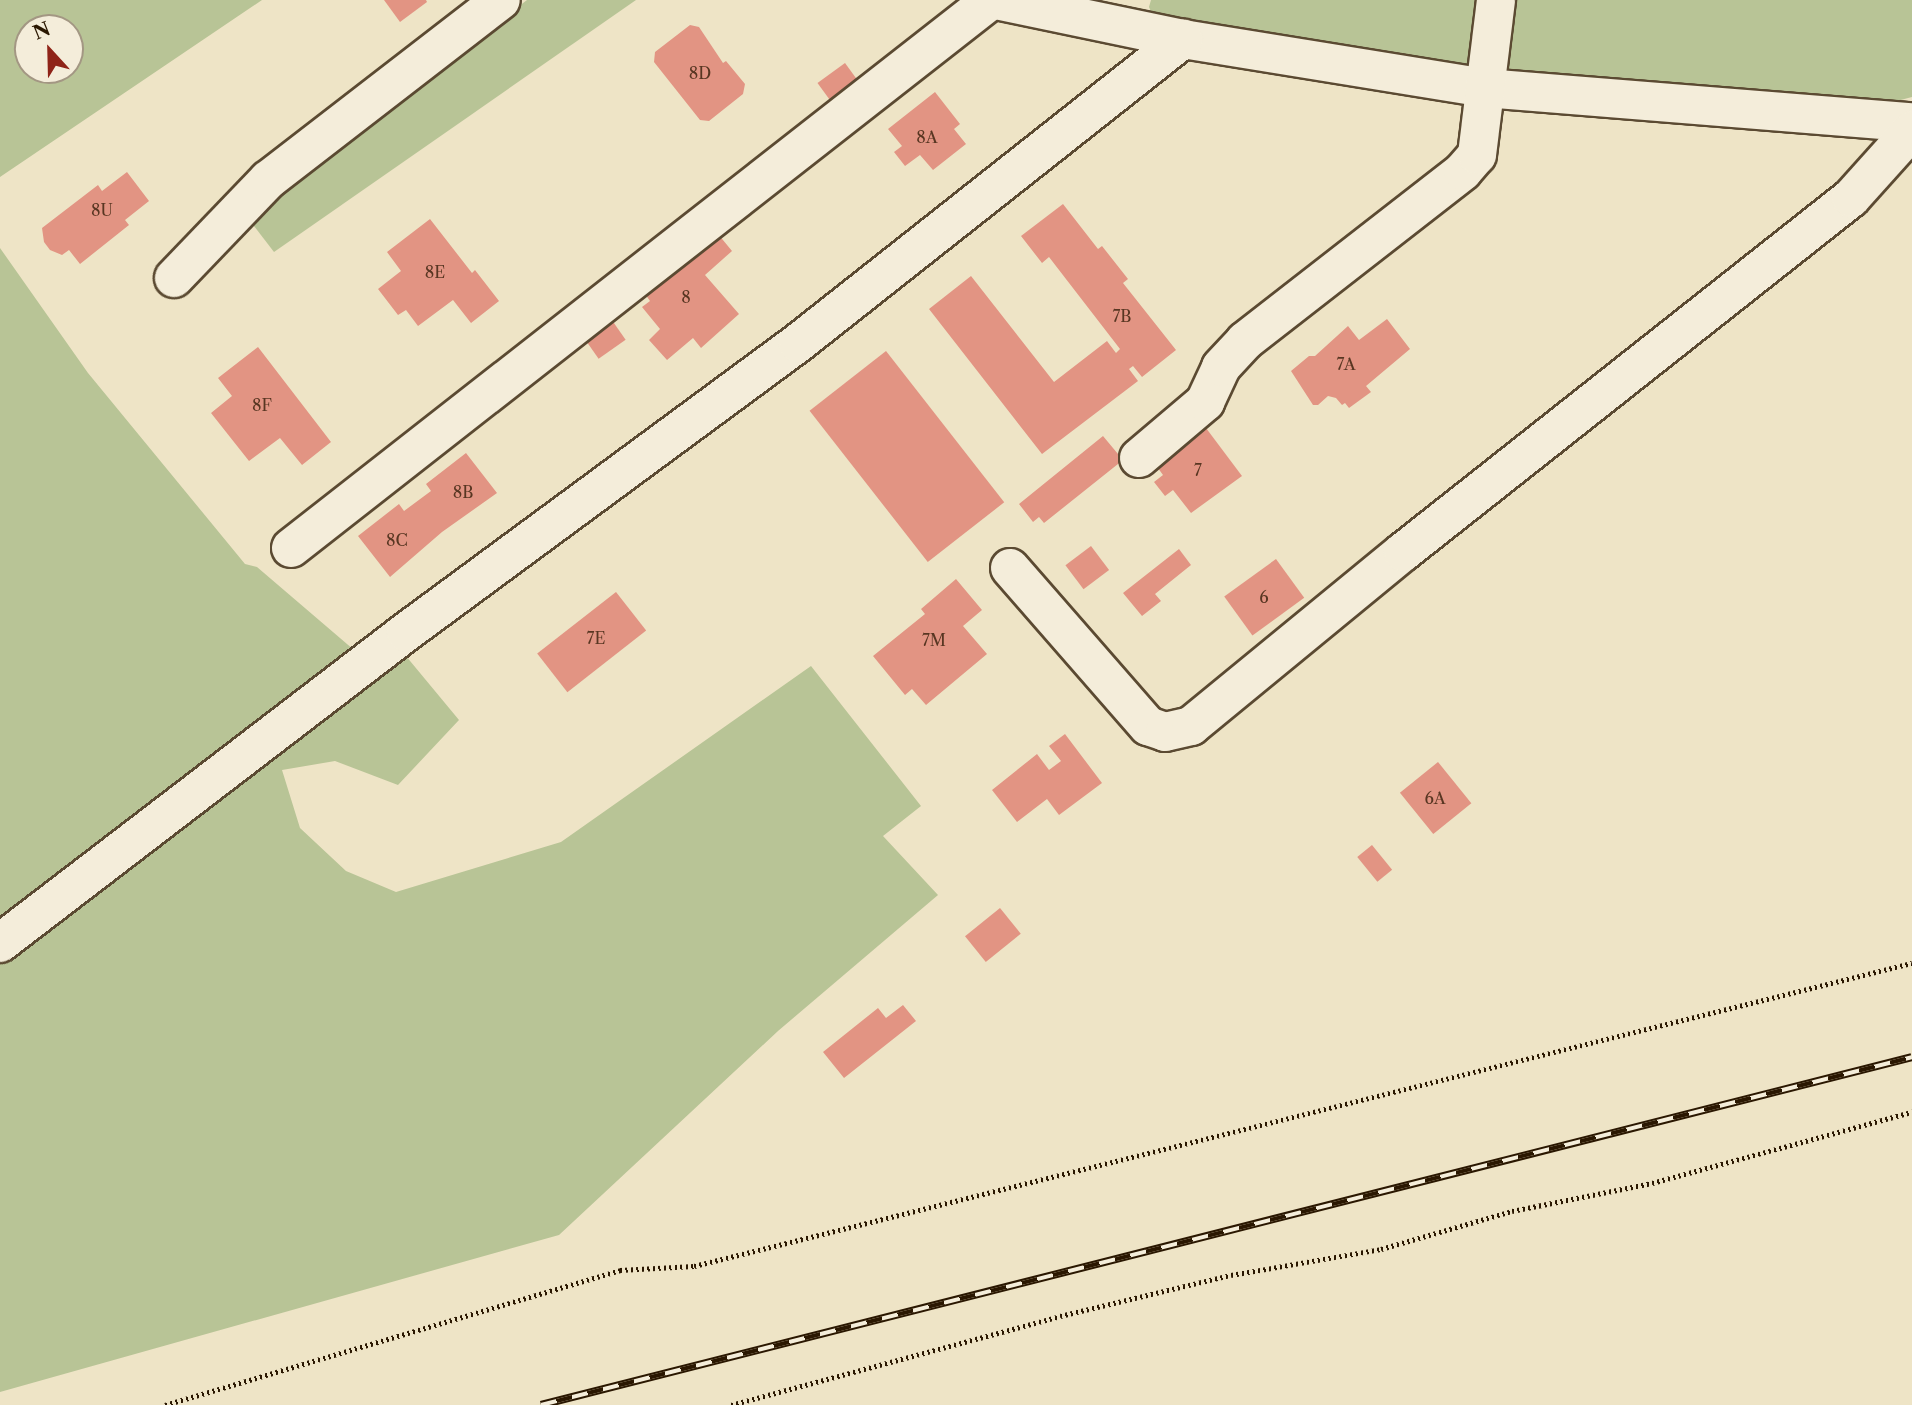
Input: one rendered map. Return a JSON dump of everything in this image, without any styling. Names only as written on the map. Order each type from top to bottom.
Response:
[{"type":"street","points":[[174,278],[268,180],[501,0]]},
{"type":"street","points":[[291,548],[994,0],[1130,14],[1183,38],[1485,88],[1912,122]]},
{"type":"street","points":[[1139,458],[1205,402],[1222,367],[1245,341],[1463,171],[1477,155],[1496,0]]},
{"type":"street","points":[[0,943],[407,632],[798,344],[1183,38]]},
{"type":"street","points":[[1010,568],[1148,726],[1165,732],[1191,726],[1403,552],[1851,198],[1912,130]]},
{"type":"path","points":[[165,1405],[620,1270],[707,1263],[1912,963]]},
{"type":"path","points":[[732,1405],[1060,1316],[1231,1275],[1381,1249],[1512,1211],[1652,1183],[1912,1112]]},
{"type":"green space","points":[[0,0],[262,0],[0,177]]},
{"type":"green space","points":[[527,0],[636,0],[274,252],[247,217]]},
{"type":"green space","points":[[1151,0],[1480,0],[1473,66],[1153,16],[1149,7]]},
{"type":"green space","points":[[1515,0],[1912,0],[1912,97],[1893,102],[1504,70]]},
{"type":"green space","points":[[0,248],[88,373],[245,564],[257,567],[354,650],[391,638],[459,720],[398,785],[335,761],[282,770],[300,828],[346,871],[396,892],[561,842],[811,666],[921,806],[883,836],[938,895],[778,1031],[559,1235],[0,1392]]},
{"type":"building","points":[[384,0],[426,0],[427,2],[400,22]]},
{"type":"building","points":[[690,25],[699,27],[723,63],[726,61],[745,84],[743,94],[709,121],[700,120],[654,62],[655,52]]},
{"type":"building","points":[[845,63],[858,81],[830,101],[817,83]]},
{"type":"building","points":[[935,92],[960,124],[954,129],[966,144],[933,170],[920,155],[905,166],[894,152],[902,146],[888,129]]},
{"type":"building","points":[[127,172],[149,201],[125,220],[129,225],[80,264],[69,250],[62,255],[50,250],[44,242],[42,228],[98,185],[102,191]]},
{"type":"building","points":[[1063,204],[1098,249],[1102,246],[1128,279],[1123,283],[1176,350],[1142,377],[1133,366],[1129,369],[1138,381],[1042,454],[929,309],[971,276],[1054,382],[1107,341],[1116,353],[1120,349],[1049,257],[1042,263],[1021,236]]},
{"type":"building","points":[[430,219],[472,273],[475,270],[499,301],[471,323],[453,300],[418,326],[406,310],[398,315],[378,289],[401,271],[387,252]]},
{"type":"building","points":[[718,234],[732,251],[705,275],[739,314],[701,348],[693,338],[667,360],[649,340],[660,329],[642,307],[650,301],[645,294]]},
{"type":"building","points":[[609,316],[626,340],[599,359],[582,335]]},
{"type":"building","points":[[1387,319],[1410,349],[1366,386],[1371,392],[1349,408],[1345,403],[1342,405],[1336,398],[1328,396],[1318,405],[1313,405],[1291,371],[1309,356],[1315,356],[1348,326],[1359,340]]},
{"type":"building","points":[[258,347],[331,442],[302,465],[280,438],[249,461],[211,413],[232,396],[218,378]]},
{"type":"building","points":[[886,351],[1004,502],[928,562],[810,411]]},
{"type":"building","points":[[1206,428],[1242,476],[1191,513],[1173,490],[1165,496],[1154,482],[1163,475],[1155,464]]},
{"type":"building","points":[[1103,436],[1123,460],[1044,523],[1039,517],[1033,522],[1019,504]]},
{"type":"building","points":[[466,453],[497,493],[442,532],[390,577],[358,536],[399,504],[404,511],[431,491],[426,484]]},
{"type":"building","points":[[1091,546],[1109,570],[1083,589],[1065,565]]},
{"type":"building","points":[[1179,549],[1191,565],[1155,594],[1161,601],[1142,616],[1123,593]]},
{"type":"building","points":[[1276,559],[1304,598],[1252,635],[1224,597]]},
{"type":"building","points":[[956,579],[982,610],[963,626],[987,654],[926,705],[912,689],[905,695],[873,656],[925,614],[921,609]]},
{"type":"building","points":[[616,592],[646,631],[567,692],[537,654]]},
{"type":"building","points":[[1065,734],[1102,783],[1059,815],[1047,799],[1017,822],[992,790],[1037,754],[1049,770],[1061,761],[1049,746]]},
{"type":"building","points":[[1438,762],[1471,803],[1433,834],[1400,793]]},
{"type":"building","points":[[1372,845],[1392,870],[1377,882],[1357,857]]},
{"type":"building","points":[[1000,908],[1021,934],[986,962],[965,936]]},
{"type":"building","points":[[903,1005],[916,1021],[844,1078],[823,1052],[878,1008],[886,1018]]},
{"type":"railway","points":[[541,1405],[1912,1057]]}]
